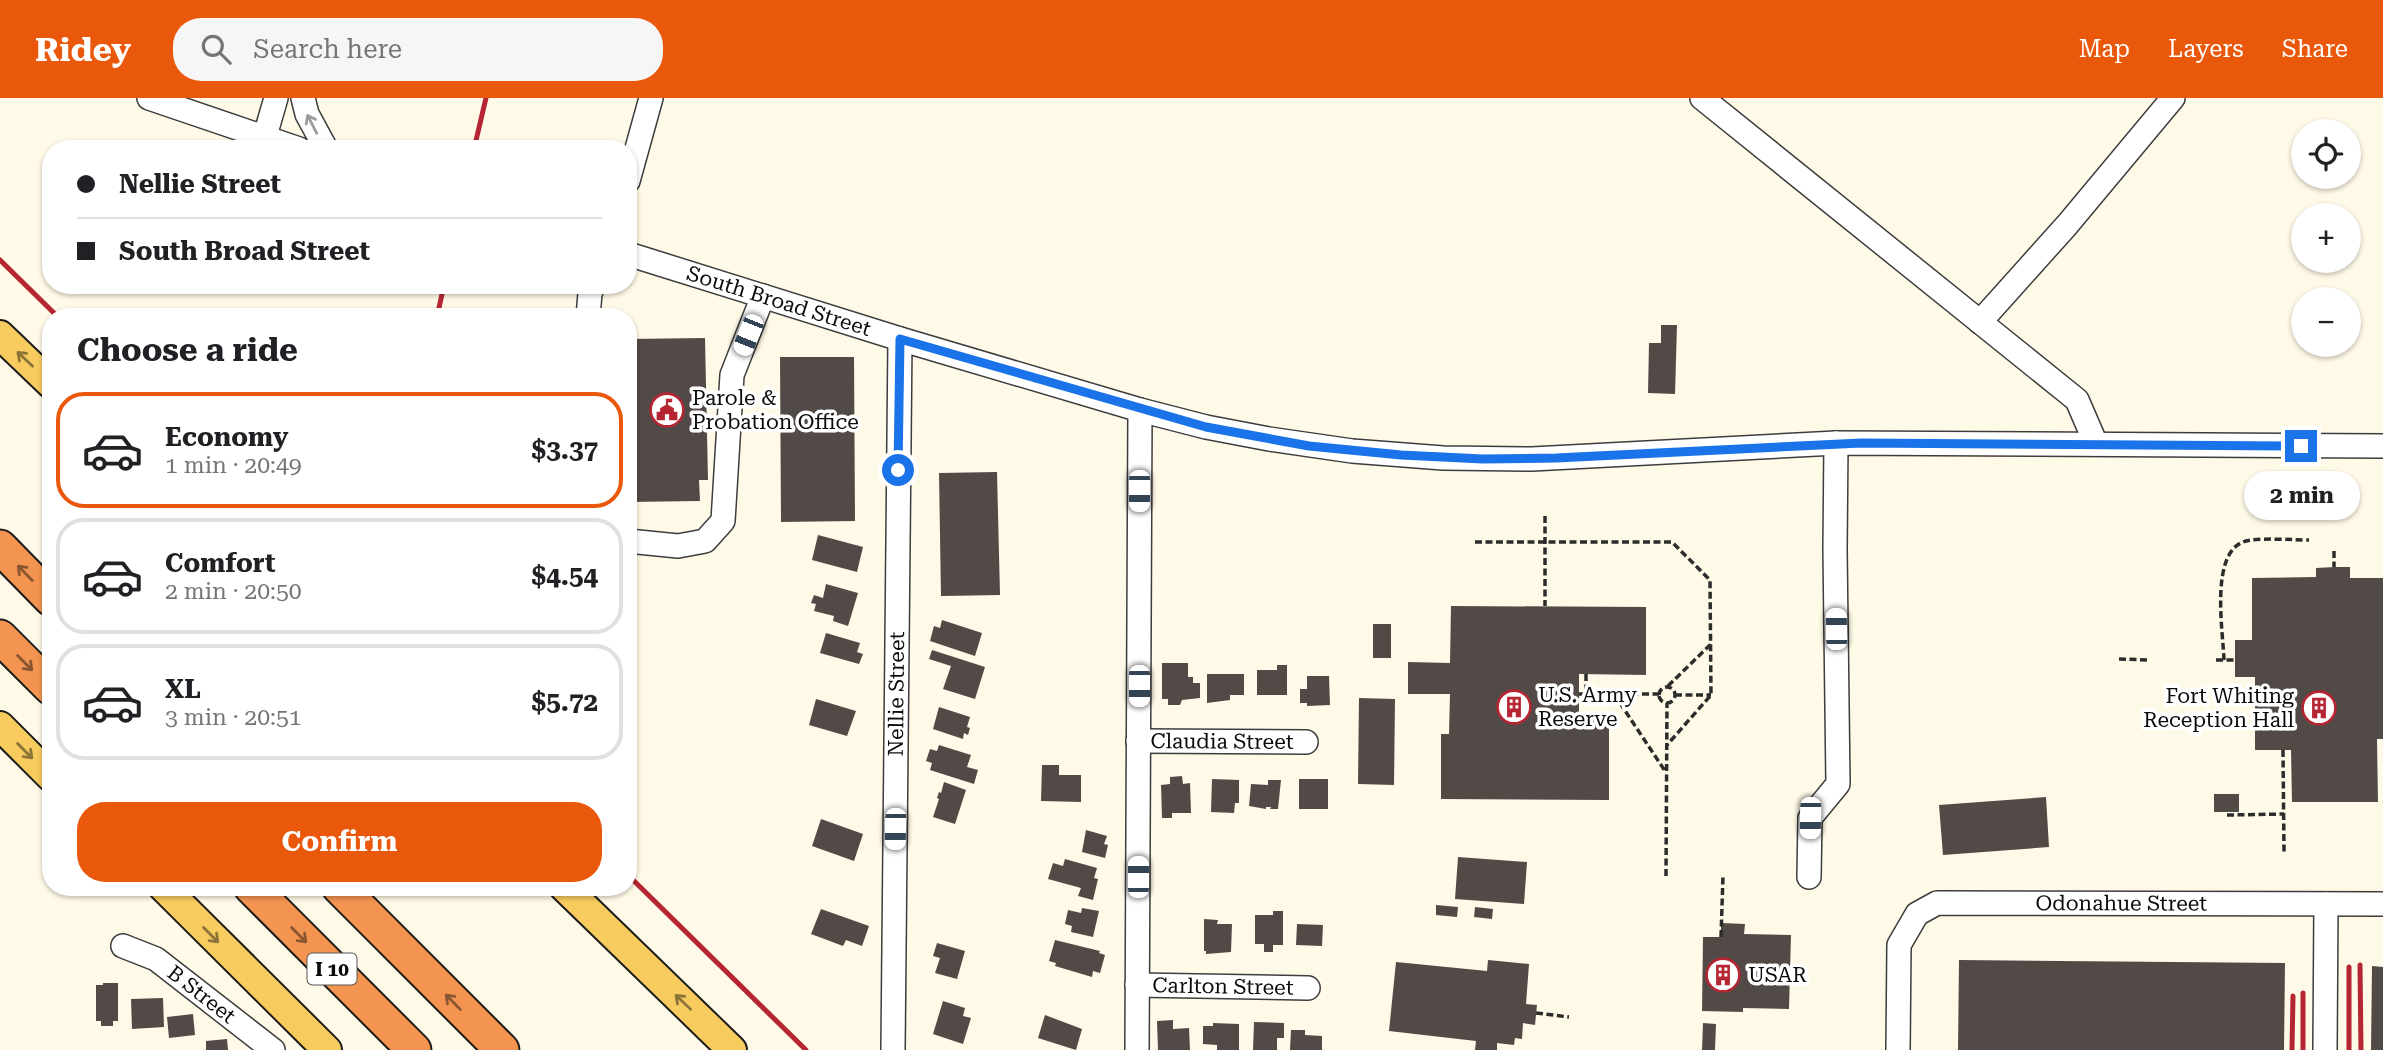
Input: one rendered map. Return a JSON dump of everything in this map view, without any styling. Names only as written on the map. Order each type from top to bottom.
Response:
[{"type":"highway","points":[[0,547],[42,590]]},
{"type":"highway","points":[[0,637],[42,679]]},
{"type":"highway","name":"I 10","points":[[260,896],[414,1050]]},
{"type":"highway","points":[[348,896],[502,1050]]},
{"type":"main road","points":[[0,335],[42,375]]},
{"type":"main road","points":[[0,726],[42,768]]},
{"type":"main road","points":[[172,896],[327,1050]]},
{"type":"main road","points":[[573,896],[732,1050]]},
{"type":"street","points":[[265,136],[276,98]]},
{"type":"street","points":[[303,98],[307,114],[321,140]]},
{"type":"street","points":[[637,149],[651,98]]},
{"type":"street","points":[[1702,98],[2077,400],[2096,444]]},
{"type":"street","points":[[1980,322],[2067,225],[2173,98]]},
{"type":"street","points":[[163,100],[275,140]]},
{"type":"street","name":"South Broad Street","points":[[637,257],[1140,410],[1206,427],[1352,451],[1443,458],[1580,457],[1836,443],[2383,446]]},
{"type":"street","points":[[637,542],[678,546],[705,541],[723,521],[732,375],[763,296]]},
{"type":"street","name":"Nellie Street","points":[[893,1049],[900,339]]},
{"type":"street","points":[[1137,1050],[1140,410]]},
{"type":"street","points":[[1809,877],[1810,818],[1838,784],[1836,443]]},
{"type":"street","name":"Claudia Street","points":[[1138,741],[1306,742]]},
{"type":"street","name":"Odonahue Street","points":[[1898,1050],[1899,946],[1917,914],[1937,903],[2383,904]]},
{"type":"street","points":[[2325,1050],[2326,904]]},
{"type":"street","name":"B Street","points":[[123,946],[156,959],[273,1050]]},
{"type":"street","name":"Carlton Street","points":[[1137,985],[1308,988]]},
{"type":"path","points":[[1545,516],[1545,607]]},
{"type":"path","points":[[2224,660],[2221,576],[2234,547],[2245,541],[2309,540]]},
{"type":"path","points":[[1475,542],[1672,542],[1710,579],[1711,695],[1667,745]]},
{"type":"path","points":[[2333,551],[2334,567]]},
{"type":"path","points":[[1667,703],[1662,701],[1659,694],[1661,689],[1668,686],[1710,644]]},
{"type":"path","points":[[2119,659],[2150,660]]},
{"type":"path","points":[[2216,660],[2235,660]]},
{"type":"path","points":[[1586,674],[1586,694]]},
{"type":"path","points":[[1667,703],[1672,701],[1675,695],[1673,689],[1668,686]]},
{"type":"path","points":[[1579,694],[1659,694]]},
{"type":"path","points":[[1614,694],[1667,774]]},
{"type":"path","points":[[1675,695],[1711,695]]},
{"type":"path","points":[[1666,876],[1667,703]]},
{"type":"path","points":[[2283,750],[2284,852]]},
{"type":"path","points":[[2227,815],[2284,814]]},
{"type":"path","points":[[1721,937],[1723,876]]},
{"type":"path","points":[[1536,1013],[1569,1017]]},
{"type":"building","points":[[1661,325],[1677,325],[1675,394],[1648,393],[1649,343],[1661,343]]},
{"type":"building","name":"Parole & Probation Office","points":[[705,338],[708,480],[699,480],[700,501],[637,502],[637,339]]},
{"type":"building","points":[[780,357],[854,357],[855,521],[781,522]]},
{"type":"building","points":[[997,472],[1000,595],[941,596],[939,473]]},
{"type":"building","points":[[818,535],[863,547],[857,572],[812,560]]},
{"type":"building","name":"Fort Whiting Reception Hall","points":[[2350,567],[2350,578],[2383,578],[2383,739],[2377,739],[2378,802],[2292,802],[2291,750],[2255,750],[2255,677],[2235,677],[2235,640],[2252,640],[2252,578],[2316,577],[2316,568]]},
{"type":"building","points":[[826,584],[858,593],[848,626],[833,621],[834,616],[814,611],[816,604],[811,603],[814,595],[823,598]]},
{"type":"building","name":"U.S. Army Reserve","points":[[1451,606],[1646,607],[1646,675],[1579,674],[1579,719],[1609,719],[1609,800],[1441,799],[1441,734],[1449,734],[1450,694],[1408,694],[1408,662],[1450,663]]},
{"type":"building","points":[[942,620],[982,633],[975,656],[930,641],[934,626],[940,628]]},
{"type":"building","points":[[1373,624],[1391,624],[1391,658],[1373,658]]},
{"type":"building","points":[[826,633],[860,643],[857,652],[863,654],[859,664],[820,653]]},
{"type":"building","points":[[932,650],[985,667],[975,699],[943,689],[951,666],[929,659]]},
{"type":"building","points":[[1162,663],[1188,663],[1188,677],[1193,677],[1193,683],[1200,683],[1200,698],[1182,700],[1180,705],[1168,705],[1168,699],[1162,699]]},
{"type":"building","points":[[1277,665],[1287,665],[1287,695],[1257,695],[1257,670],[1277,670]]},
{"type":"building","points":[[1207,674],[1244,674],[1244,695],[1230,695],[1230,700],[1207,703]]},
{"type":"building","points":[[1307,676],[1329,676],[1330,705],[1307,706],[1307,703],[1300,703],[1300,689],[1307,689]]},
{"type":"building","points":[[1359,698],[1395,699],[1394,785],[1358,784]]},
{"type":"building","points":[[816,699],[856,711],[847,736],[809,725]]},
{"type":"building","points":[[939,707],[970,717],[968,735],[964,733],[963,739],[933,729]]},
{"type":"building","points":[[939,745],[971,755],[967,767],[978,770],[974,784],[930,770],[932,763],[926,761],[930,749],[937,751]]},
{"type":"building","points":[[1042,765],[1059,765],[1059,775],[1081,775],[1081,802],[1041,801]]},
{"type":"building","points":[[1182,776],[1183,784],[1190,783],[1191,813],[1172,813],[1172,818],[1162,818],[1161,785],[1170,784],[1170,777]]},
{"type":"building","points":[[1212,779],[1239,780],[1239,803],[1235,803],[1234,813],[1211,812]]},
{"type":"building","points":[[1299,779],[1328,779],[1328,809],[1299,809]]},
{"type":"building","points":[[1268,780],[1281,780],[1278,809],[1249,806],[1251,784],[1268,785]]},
{"type":"building","points":[[944,782],[966,790],[955,824],[933,817]]},
{"type":"building","points":[[2214,794],[2239,794],[2239,812],[2214,812]]},
{"type":"building","points":[[2046,797],[2049,847],[1943,855],[1939,805]]},
{"type":"building","points":[[821,819],[863,834],[854,861],[812,846]]},
{"type":"building","points":[[1086,830],[1107,836],[1104,844],[1108,845],[1105,858],[1082,852]]},
{"type":"building","points":[[1458,857],[1527,862],[1524,904],[1455,899]]},
{"type":"building","points":[[1065,859],[1097,868],[1094,878],[1098,879],[1093,900],[1078,896],[1081,888],[1048,879],[1053,863],[1063,866]]},
{"type":"building","points":[[1436,905],[1458,907],[1457,917],[1436,915]]},
{"type":"building","points":[[1475,907],[1493,909],[1492,919],[1474,917]]},
{"type":"building","points":[[1082,908],[1099,911],[1093,937],[1071,932],[1072,926],[1065,924],[1068,910],[1081,913]]},
{"type":"building","points":[[821,909],[869,926],[862,946],[846,940],[843,946],[811,934]]},
{"type":"building","points":[[1273,911],[1283,911],[1283,945],[1273,945],[1273,952],[1264,952],[1264,944],[1255,944],[1255,915],[1273,915]]},
{"type":"building","points":[[1204,919],[1218,920],[1217,924],[1232,924],[1231,952],[1206,954]]},
{"type":"building","points":[[1721,923],[1745,924],[1744,934],[1791,935],[1789,1009],[1702,1011],[1703,937],[1721,937]]},
{"type":"building","points":[[1297,924],[1323,925],[1322,946],[1296,945]]},
{"type":"building","points":[[1055,940],[1100,951],[1099,953],[1105,955],[1100,973],[1093,971],[1092,977],[1055,966],[1056,963],[1049,961]]},
{"type":"building","points":[[937,943],[965,951],[957,979],[935,973],[940,958],[933,956]]},
{"type":"building","points":[[1488,960],[1529,964],[1526,1004],[1537,1005],[1535,1025],[1523,1023],[1522,1039],[1515,1038],[1514,1045],[1497,1043],[1497,1050],[1475,1050],[1476,1041],[1389,1031],[1396,962],[1487,971]]},
{"type":"building","points":[[1959,960],[2285,963],[2284,1050],[1958,1050]]},
{"type":"building","points":[[2372,966],[2383,967],[2383,1050],[2371,1050]]},
{"type":"building","points":[[118,983],[118,1021],[113,1021],[113,1026],[101,1026],[101,1021],[96,1021],[96,985]]},
{"type":"building","points":[[163,998],[164,1027],[132,1029],[131,999]]},
{"type":"building","points":[[943,1001],[965,1008],[963,1016],[971,1018],[963,1044],[933,1034]]},
{"type":"building","points":[[193,1014],[195,1035],[169,1038],[167,1017]]},
{"type":"building","points":[[1045,1015],[1082,1029],[1076,1050],[1038,1038]]},
{"type":"building","points":[[1173,1020],[1173,1029],[1189,1028],[1190,1050],[1158,1050],[1157,1021]]},
{"type":"building","points":[[1254,1022],[1284,1023],[1284,1038],[1277,1038],[1277,1050],[1253,1050]]},
{"type":"building","points":[[1213,1023],[1239,1024],[1239,1050],[1217,1050],[1217,1045],[1203,1044],[1203,1026],[1213,1026]]},
{"type":"building","points":[[1703,1023],[1716,1024],[1715,1050],[1702,1050]]},
{"type":"building","points":[[1291,1030],[1305,1030],[1305,1035],[1322,1036],[1322,1050],[1290,1050]]},
{"type":"building","points":[[227,1039],[228,1050],[206,1050],[206,1041]]},
{"type":"railway","points":[[476,140],[486,98]]},
{"type":"railway","points":[[0,260],[49,308]]},
{"type":"railway","points":[[439,308],[442,294]]},
{"type":"railway","points":[[637,884],[806,1050]]},
{"type":"railway","points":[[2360,965],[2361,1050]]},
{"type":"railway","points":[[2349,967],[2349,1050]]},
{"type":"railway","points":[[2303,993],[2303,1050]]},
{"type":"railway","points":[[2292,1050],[2293,996]]},
{"type":"place","name":"Parole & Probation Office","points":[[667,410]]},
{"type":"place","name":"U.S. Army Reserve","points":[[1514,707]]},
{"type":"place","name":"Fort Whiting Reception Hall","points":[[2319,708]]},
{"type":"place","name":"USAR","points":[[1723,975]]},
{"type":"route","points":[[898,470],[900,339],[1206,427],[1309,446],[1401,455],[1483,459],[1556,458],[1836,443],[1913,442],[2301,446]]}]
